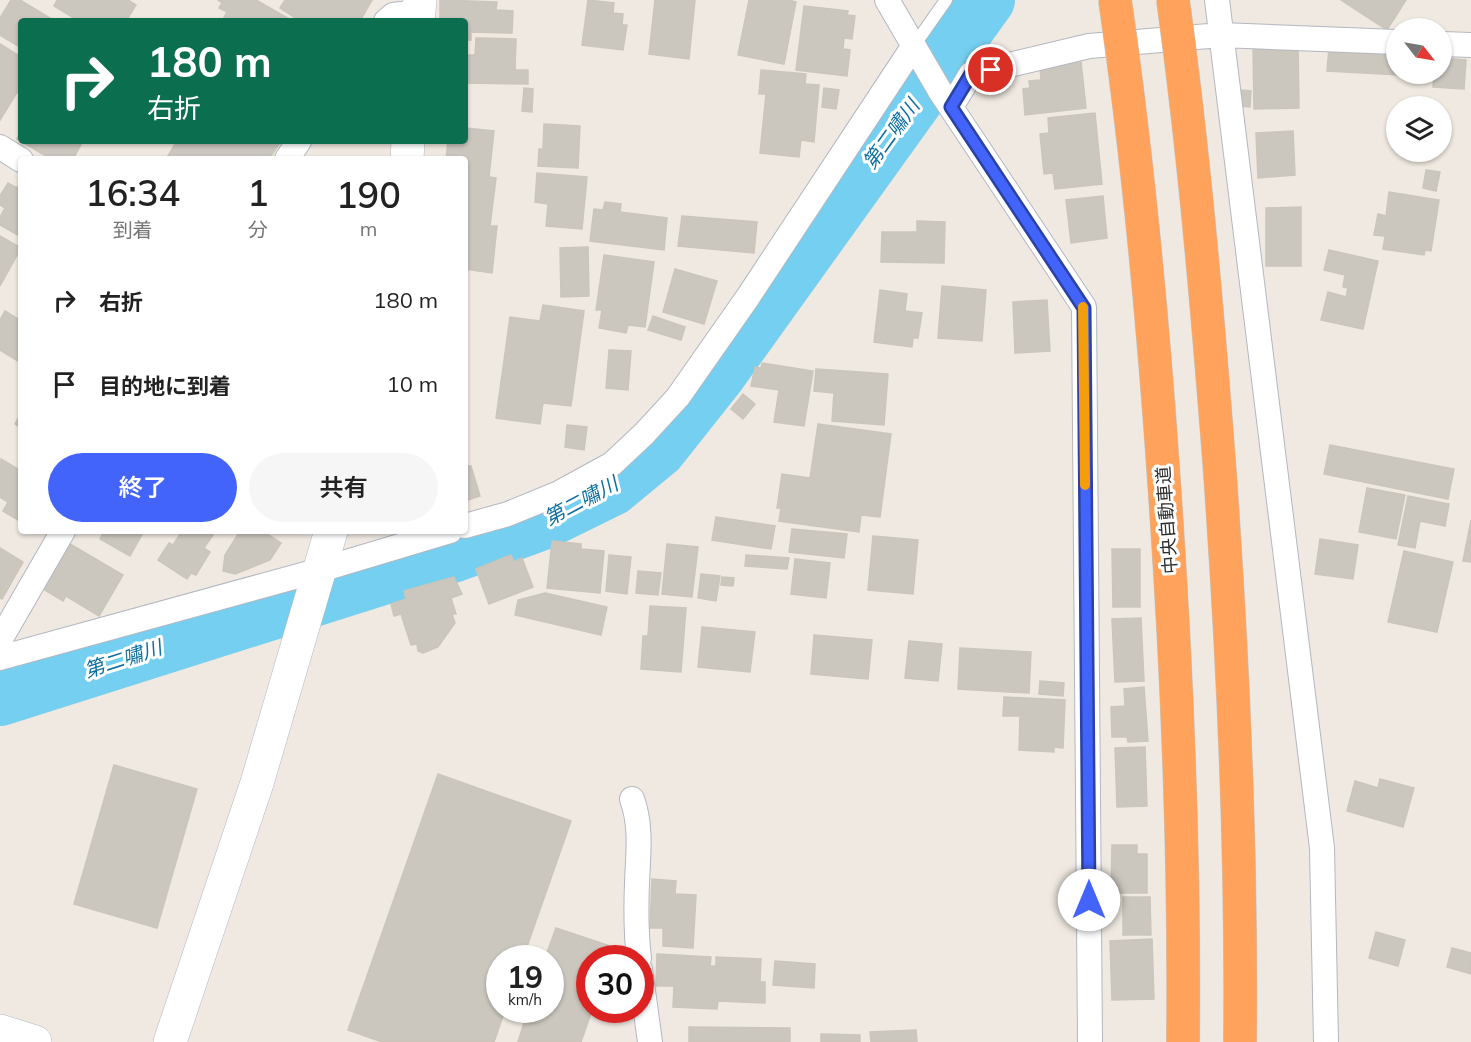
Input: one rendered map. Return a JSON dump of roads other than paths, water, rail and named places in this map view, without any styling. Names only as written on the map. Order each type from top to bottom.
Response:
[{"type":"highway","name":"中央自動車道","points":[[1115,0],[1125,72],[1156,363],[1173,608],[1184,934],[1184,1042]]},
{"type":"highway","points":[[1173,0],[1182,67],[1210,345],[1231,633],[1241,939],[1240,1042]]},
{"type":"street","points":[[886,0],[945,99],[1084,308],[1090,1042]]},
{"type":"street","points":[[1217,0],[1322,848],[1326,1042]]},
{"type":"street","points":[[390,18],[393,15],[419,11]]},
{"type":"street","points":[[945,99],[971,74],[1089,46],[1221,35],[1386,42]]},
{"type":"street","points":[[1452,44],[1471,45]]},
{"type":"street","points":[[468,525],[508,514],[559,493],[612,464],[644,434],[678,397],[916,53]]},
{"type":"street","points":[[0,147],[18,158]]},
{"type":"street","points":[[0,640],[61,534]]},
{"type":"street","points":[[170,1042],[257,783],[330,534]]},
{"type":"street","points":[[0,658],[317,580],[442,534]]},
{"type":"street","points":[[632,799],[638,814],[639,945]]},
{"type":"street","points":[[647,1023],[650,1042]]},
{"type":"street","points":[[0,1030],[35,1042]]},
{"type":"lane","points":[[916,53],[945,0]]},
{"type":"waterway","name":"第二嘯川","points":[[0,698],[455,554],[545,521],[612,488],[658,450],[719,373],[987,0]]}]
